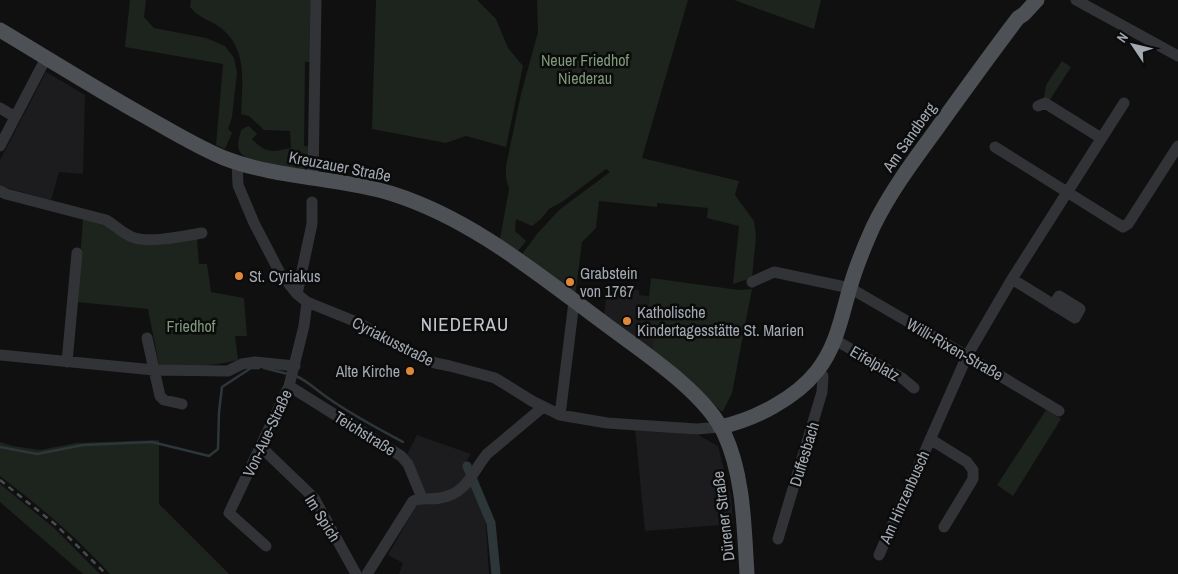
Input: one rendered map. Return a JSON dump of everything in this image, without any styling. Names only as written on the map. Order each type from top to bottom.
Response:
[{"type":"main road","points":[[1018,18],[1019,10],[1025,0]]},
{"type":"main road","points":[[1018,18],[1037,0]]},
{"type":"main road","name":"Am Sandberg","points":[[720,427],[738,423],[785,399],[818,370],[835,340],[862,252],[896,186],[1018,18]]},
{"type":"main road","name":"Kreuzauer Straße","points":[[0,30],[190,142],[236,162],[374,188],[396,195],[472,230],[574,302],[677,379],[713,416],[720,427]]},
{"type":"main road","name":"Dürener Straße","points":[[720,427],[732,455],[739,486],[747,574]]},
{"type":"street","points":[[313,178],[316,0]]},
{"type":"street","points":[[1076,0],[1178,56]]},
{"type":"street","points":[[0,146],[46,58]]},
{"type":"street","points":[[1038,106],[1045,103],[1101,138]]},
{"type":"street","name":"Am Hinzenbusch","points":[[879,555],[967,356],[1012,279],[1124,103]]},
{"type":"street","points":[[0,108],[15,117]]},
{"type":"street","points":[[995,147],[1119,226],[1125,227],[1178,146]]},
{"type":"street","name":"Cyriakusstraße","points":[[236,162],[238,185],[254,223],[280,273],[297,294],[307,302],[359,323],[395,345],[435,364],[468,370],[495,378],[560,415],[607,423],[697,429],[720,427]]},
{"type":"street","points":[[0,191],[106,220],[129,236],[137,239],[202,234]]},
{"type":"street","points":[[297,294],[312,224],[312,202]]},
{"type":"street","points":[[67,362],[77,253]]},
{"type":"street","points":[[752,282],[774,272],[850,288]]},
{"type":"street","points":[[1012,279],[1053,305]]},
{"type":"street","name":"Willi-Rixen-Straße","points":[[850,288],[1059,411]]},
{"type":"street","name":"Von-Aue-Straße","points":[[266,546],[230,513],[261,448],[292,375],[307,302]]},
{"type":"street","points":[[560,415],[574,302]]},
{"type":"street","points":[[147,338],[160,396],[164,400],[182,404]]},
{"type":"street","name":"Eifelplatz","points":[[835,340],[902,378],[914,388]]},
{"type":"street","name":"Teichstraße","points":[[0,355],[154,370],[228,371],[242,364],[254,362],[292,375],[401,456],[408,464],[422,498]]},
{"type":"street","name":"Duffesbach","points":[[778,540],[822,392],[823,376],[818,370]]},
{"type":"street","points":[[367,574],[374,566],[413,501],[422,498],[439,498],[459,492],[471,479],[487,454],[543,407]]},
{"type":"street","name":"Am Hinzenbusch","points":[[930,439],[967,462],[973,470],[973,479],[944,527]]},
{"type":"street","name":"Im Spich","points":[[261,448],[314,498],[356,574]]},
{"type":"shaded area","points":[[46,72],[85,95],[83,174],[59,172],[51,200],[0,186],[0,160]]},
{"type":"shaded area","name":"Katholische Kindertagesstätte St. Marien","points":[[607,286],[639,290],[639,295],[649,296],[646,324],[655,326],[652,352],[604,318]]},
{"type":"shaded area","points":[[635,428],[698,435],[718,446],[731,497],[733,524],[645,531]]},
{"type":"shaded area","points":[[417,435],[471,454],[466,462],[466,476],[485,511],[489,574],[399,574],[403,563],[388,555],[416,506],[428,502],[406,456]]},
{"type":"green space","points":[[130,0],[146,0],[144,17],[154,28],[206,38],[225,46],[234,58],[237,73],[232,117],[228,129],[232,133],[225,149],[216,145],[223,64],[125,47]]},
{"type":"green space","points":[[191,0],[313,0],[312,62],[305,62],[304,146],[311,147],[309,164],[304,169],[251,160],[240,152],[238,143],[242,129],[249,126],[257,134],[252,139],[261,147],[270,151],[291,148],[290,131],[264,130],[249,116],[241,114],[242,68],[236,47],[222,29],[201,17],[190,7]]},
{"type":"green space","points":[[376,0],[477,0],[496,19],[508,48],[523,66],[506,147],[466,136],[446,143],[372,129]]},
{"type":"green space","name":"Neuer Friedhof Niederau","points":[[537,0],[688,0],[642,158],[739,181],[735,195],[754,221],[756,237],[752,278],[733,284],[739,226],[707,218],[708,208],[657,203],[657,207],[599,201],[596,228],[582,242],[575,297],[520,257],[537,234],[559,210],[610,172],[606,169],[562,202],[549,209],[532,226],[516,219],[515,231],[526,241],[518,251],[500,239],[509,189],[506,178],[506,166],[521,94],[538,32]]},
{"type":"green space","points":[[734,0],[821,0],[814,29]]},
{"type":"green space","points":[[1062,61],[1071,67],[1049,101],[1044,98],[1046,85]]},
{"type":"green space","name":"Friedhof","points":[[83,218],[104,223],[118,233],[197,237],[199,264],[207,264],[211,292],[244,298],[247,336],[235,336],[238,360],[208,365],[159,365],[148,309],[77,302]]},
{"type":"green space","points":[[651,278],[739,290],[752,289],[732,393],[723,411],[681,374],[652,352],[655,326],[646,325]]},
{"type":"green space","points":[[1046,410],[1061,419],[1013,496],[997,485]]},
{"type":"green space","points":[[159,440],[159,504],[229,574],[110,574],[57,522],[0,476],[0,442],[40,450],[76,443]]},
{"type":"green space","points":[[0,484],[53,527],[100,574],[83,574],[0,502]]},
{"type":"waterway","points":[[0,447],[37,454],[83,445],[152,442],[209,456],[218,449],[222,387],[251,368],[259,368]]},
{"type":"waterway","points":[[264,368],[288,374]]},
{"type":"waterway","points":[[296,376],[346,410],[403,442]]},
{"type":"waterway","points":[[467,466],[491,523],[496,574]]},
{"type":"railway","points":[[0,480],[56,525],[106,574]]},
{"type":"place","name":"St. Cyriakus","points":[[239,276]]},
{"type":"place","name":"Grabstein von 1767","points":[[570,282]]},
{"type":"place","name":"Katholische Kindertagesstätte St. Marien","points":[[627,321]]},
{"type":"place","name":"Alte Kirche","points":[[410,371]]},
{"type":"district","name":"NIEDERAU","points":[[465,324]]}]
